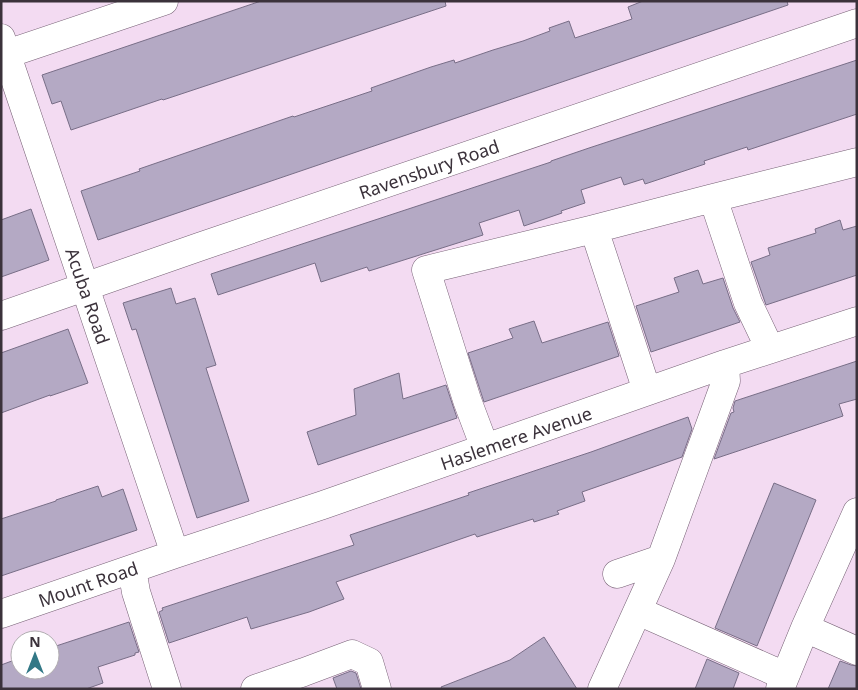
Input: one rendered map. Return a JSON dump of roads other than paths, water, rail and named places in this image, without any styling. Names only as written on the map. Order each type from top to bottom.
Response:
[{"type":"street","points":[[3,50],[164,1]]},
{"type":"street","name":"Ravensbury Road","points":[[1,316],[84,286],[857,24]]},
{"type":"street","name":"Acuba Road","points":[[3,50],[175,554]]},
{"type":"street","points":[[486,448],[416,272],[857,162]]},
{"type":"street","points":[[713,198],[748,303],[770,349]]},
{"type":"street","points":[[594,229],[648,391]]},
{"type":"street","name":"Haslemere Avenue","points":[[175,554],[314,508],[725,364],[857,321]]},
{"type":"street","points":[[602,689],[661,559],[726,381],[725,364]]},
{"type":"street","points":[[638,611],[782,682],[804,628],[856,516]]},
{"type":"street","name":"Mount Road","points":[[1,614],[175,554]]},
{"type":"street","points":[[617,574],[661,559]]},
{"type":"street","points":[[132,569],[136,592],[167,689]]},
{"type":"street","points":[[804,628],[857,651]]},
{"type":"street","points":[[255,689],[352,654],[369,662],[377,689]]}]
